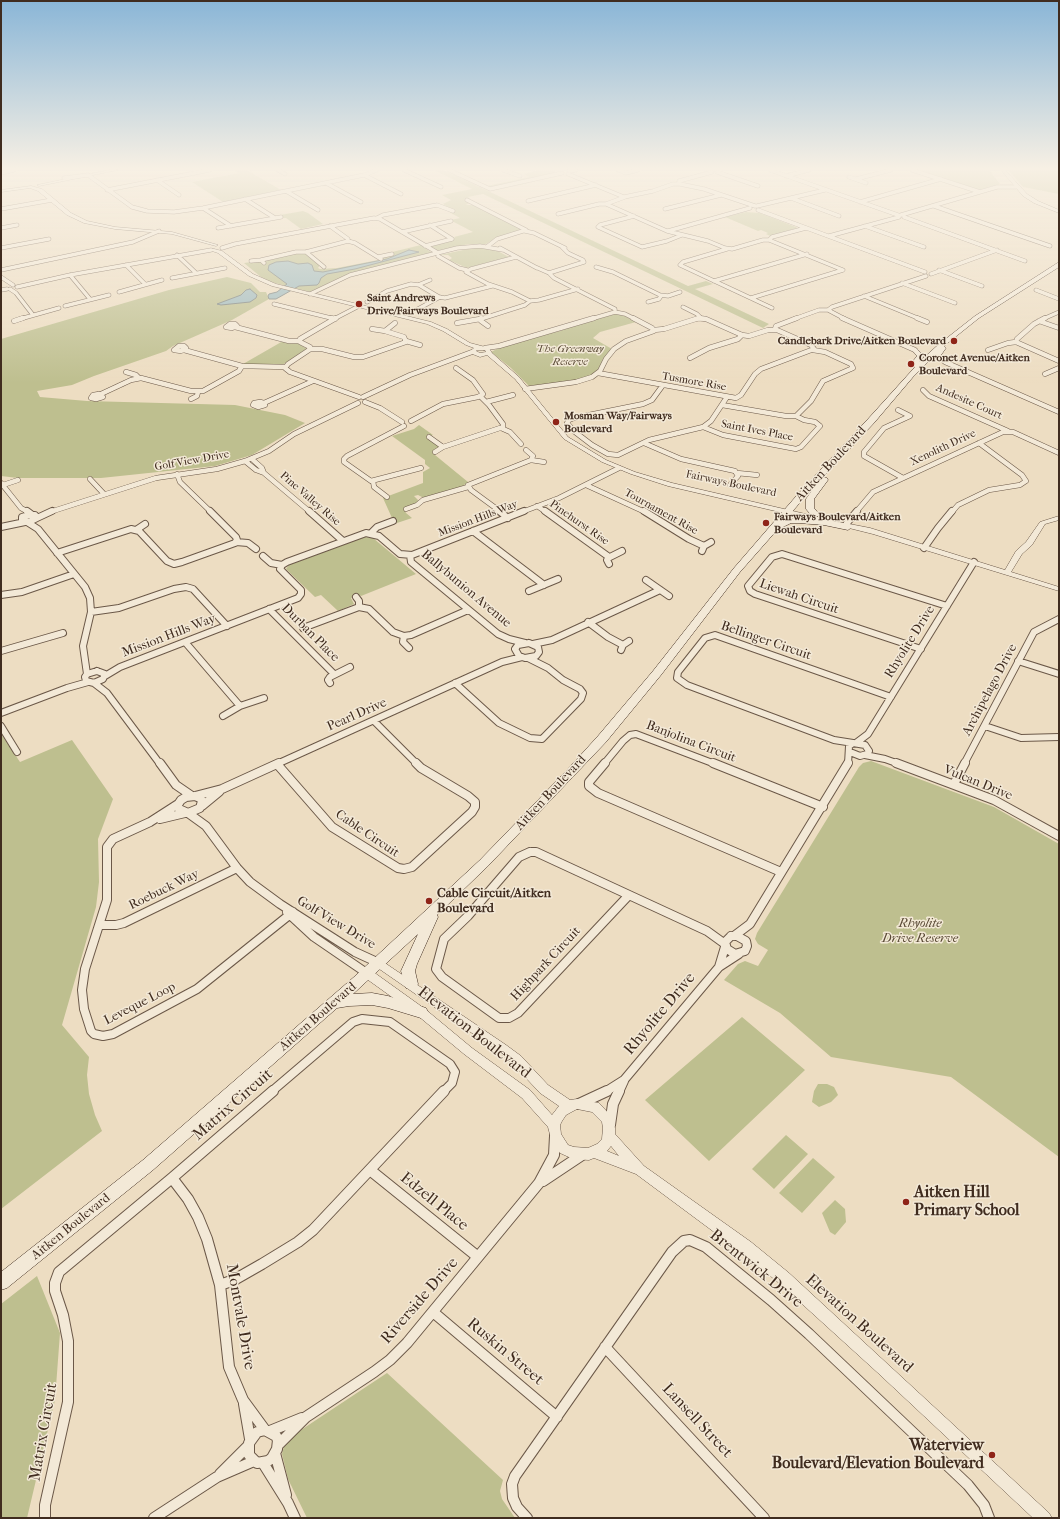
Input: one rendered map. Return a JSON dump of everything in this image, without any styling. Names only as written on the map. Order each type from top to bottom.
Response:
[{"type":"main road","name":"Aitken Boulevard","points":[[1,1282],[148,1165],[335,1003],[368,974],[484,863],[602,739],[770,531],[871,421],[910,375],[938,348],[960,330],[997,303],[1059,264]]},
{"type":"main road","points":[[945,362],[937,357],[936,354],[960,330]]},
{"type":"main road","points":[[915,350],[927,352],[938,348]]},
{"type":"main road","points":[[910,375],[913,365],[921,356],[915,350]]},
{"type":"main road","points":[[923,362],[934,360],[945,362]]},
{"type":"main road","points":[[815,514],[810,509],[810,499],[827,475],[831,463]]},
{"type":"main road","points":[[770,531],[785,523],[795,520],[848,525]]},
{"type":"main road","points":[[411,984],[408,971],[410,964],[434,911]]},
{"type":"main road","points":[[335,1003],[349,1000],[372,999],[388,1002],[421,1012]]},
{"type":"street","points":[[1,248],[39,241]]},
{"type":"street","points":[[1,270],[136,241]]},
{"type":"street","name":"Fairways Boulevard","points":[[199,241],[215,248],[251,275],[277,286],[430,323],[450,332],[511,372],[566,438],[594,456],[616,467],[654,480],[789,510],[848,525],[1059,589]]},
{"type":"street","points":[[1,289],[251,241]]},
{"type":"street","points":[[251,261],[263,262],[294,253],[306,252],[348,241],[355,243],[380,258],[392,254]]},
{"type":"street","points":[[417,241],[460,269],[468,270],[516,257]]},
{"type":"street","points":[[425,246],[445,241]]},
{"type":"street","points":[[489,245],[494,241]]},
{"type":"street","points":[[549,241],[562,247],[568,253],[583,260],[584,263]]},
{"type":"street","points":[[629,241],[642,247],[667,241]]},
{"type":"street","points":[[704,241],[727,249]]},
{"type":"street","points":[[760,241],[727,249],[680,264],[772,308]]},
{"type":"street","points":[[751,298],[843,270],[840,267],[771,241]]},
{"type":"street","points":[[842,241],[924,273],[931,274],[997,250]]},
{"type":"street","points":[[907,241],[924,247]]},
{"type":"street","points":[[971,241],[1025,261]]},
{"type":"street","points":[[1035,241],[1050,246]]},
{"type":"street","points":[[312,295],[350,275],[438,255],[457,248],[489,245],[503,250],[537,269],[551,272],[584,263],[623,277],[661,296],[668,296],[680,292]]},
{"type":"street","points":[[306,252],[324,267]]},
{"type":"street","points":[[714,281],[806,254]]},
{"type":"street","points":[[177,255],[196,272]]},
{"type":"street","points":[[126,264],[145,284]]},
{"type":"street","points":[[172,278],[196,272],[225,268]]},
{"type":"street","points":[[468,270],[468,273],[492,286],[512,292],[530,301]]},
{"type":"street","points":[[775,329],[778,324],[816,312],[828,310],[915,278],[924,273],[939,270],[983,286]]},
{"type":"street","points":[[551,272],[554,278],[614,308],[615,312],[625,314],[654,330]]},
{"type":"street","points":[[70,275],[90,298]]},
{"type":"street","points":[[1,277],[11,287],[33,315]]},
{"type":"street","points":[[119,292],[162,280]]},
{"type":"street","points":[[367,302],[390,289],[410,284],[418,284],[430,280]]},
{"type":"street","points":[[902,283],[955,304]]},
{"type":"street","points":[[418,284],[440,297],[450,297],[492,286]]},
{"type":"street","points":[[457,323],[480,319],[484,316],[525,305],[530,301],[578,289]]},
{"type":"street","points":[[1036,290],[1059,299]]},
{"type":"street","points":[[65,306],[90,298],[109,295]]},
{"type":"street","points":[[648,302],[659,299],[661,296]]},
{"type":"street","points":[[864,296],[928,322]]},
{"type":"street","points":[[422,312],[414,310],[425,304],[438,300],[440,297]]},
{"type":"street","points":[[274,304],[334,319]]},
{"type":"street","points":[[300,341],[357,305]]},
{"type":"street","points":[[14,322],[59,308]]},
{"type":"street","points":[[683,308],[697,314],[701,318]]},
{"type":"street","points":[[828,310],[915,350]]},
{"type":"street","name":"Golf View Drive","points":[[1,527],[156,478],[217,469],[252,459],[294,434],[360,399],[410,375],[459,358],[546,333],[559,331],[572,325],[615,312]]},
{"type":"street","points":[[1016,342],[1017,339],[1039,321],[1059,312]]},
{"type":"street","points":[[526,390],[586,380],[598,374],[606,358],[614,349],[626,342],[651,333],[654,330],[664,329],[701,318],[710,320],[742,335],[748,336],[775,329],[810,345],[813,350],[831,355],[851,364],[853,368],[823,381],[811,401],[796,416],[786,416],[722,405]]},
{"type":"street","points":[[480,319],[488,326]]},
{"type":"street","points":[[1039,321],[1059,328]]},
{"type":"street","points":[[385,331],[395,323]]},
{"type":"street","points":[[235,327],[286,340],[300,341],[310,349]]},
{"type":"street","points":[[372,329],[385,331],[404,337],[406,341]]},
{"type":"street","points":[[690,358],[709,348],[738,339],[742,335]]},
{"type":"street","points":[[285,368],[310,349],[322,349],[360,358],[406,341],[420,345]]},
{"type":"street","points":[[988,350],[1008,343],[1016,342],[1059,361]]},
{"type":"street","points":[[184,350],[241,368],[285,368],[312,381],[380,408],[403,424]]},
{"type":"street","name":"Tusmore Rise","points":[[598,374],[736,398],[741,395],[760,369],[813,350]]},
{"type":"street","points":[[945,362],[1059,412]]},
{"type":"street","points":[[101,394],[138,378],[147,378],[198,392],[208,389],[241,368]]},
{"type":"street","points":[[456,368],[476,384],[482,393],[480,396]]},
{"type":"street","points":[[1045,374],[1059,368]]},
{"type":"street","points":[[126,372],[136,375],[138,378]]},
{"type":"street","points":[[264,403],[312,381]]},
{"type":"street","points":[[663,386],[652,400],[643,404],[574,418],[568,422],[568,425],[586,441],[611,454],[620,454],[644,442],[703,427],[711,421],[727,397]]},
{"type":"street","name":"Andesite Court","points":[[923,390],[929,396],[1008,431]]},
{"type":"street","points":[[191,400],[197,396],[198,392]]},
{"type":"street","points":[[486,402],[513,395]]},
{"type":"street","points":[[480,396],[503,424],[503,427],[501,428]]},
{"type":"street","points":[[420,468],[373,481],[365,478],[345,463],[344,459],[403,424],[443,404],[480,396]]},
{"type":"street","points":[[898,410],[910,416],[884,428],[864,452],[864,456],[903,478]]},
{"type":"street","name":"Saint Ives Place","points":[[703,427],[723,435],[796,448],[801,447],[820,426],[816,422],[804,420],[796,416]]},
{"type":"street","points":[[435,452],[443,447],[501,428],[510,432],[521,444]]},
{"type":"street","points":[[1008,431],[1059,453]]},
{"type":"street","name":"Xenolith Drive","points":[[848,525],[873,492],[1008,431]]},
{"type":"street","points":[[429,437],[443,447]]},
{"type":"street","points":[[644,442],[681,459],[737,473],[757,475]]},
{"type":"street","points":[[924,548],[938,528],[958,505],[989,490],[1020,485],[1026,481],[1022,475],[979,443]]},
{"type":"street","points":[[526,450],[533,456],[531,460]]},
{"type":"street","name":"Pine Valley Rise","points":[[252,459],[262,468],[264,473]]},
{"type":"street","points":[[406,509],[456,489],[468,487],[469,484],[473,482],[531,460],[544,462]]},
{"type":"street","name":"Pine Valley Rise","points":[[245,461],[256,470],[264,473],[343,541]]},
{"type":"street","name":"Mission Hills Way","points":[[410,555],[563,496],[586,485],[616,467]]},
{"type":"street","points":[[730,484],[738,476],[737,473]]},
{"type":"street","points":[[177,474],[180,482],[237,538],[236,542]]},
{"type":"street","points":[[90,479],[104,494]]},
{"type":"street","points":[[18,480],[2,484],[21,508],[34,517],[38,529]]},
{"type":"street","points":[[373,481],[374,487],[387,497]]},
{"type":"street","name":"Tournament Rise","points":[[586,485],[643,510],[703,548],[711,542]]},
{"type":"street","points":[[468,487],[508,518]]},
{"type":"street","points":[[416,496],[423,501]]},
{"type":"street","name":"Pinehurst Rise","points":[[537,506],[609,557]]},
{"type":"street","points":[[21,508],[24,520],[38,529],[88,592],[91,612],[83,646],[89,679],[107,693],[176,785],[193,796],[201,799],[201,807],[195,812],[186,813],[179,809],[176,785]]},
{"type":"street","name":"Fairways Boulevard","points":[[789,510],[815,514],[848,525]]},
{"type":"street","points":[[1007,573],[1019,553],[1029,543],[1042,523],[1059,518]]},
{"type":"street","points":[[371,533],[377,527],[392,521]]},
{"type":"street","points":[[57,553],[122,531],[136,530],[145,524]]},
{"type":"street","points":[[136,530],[143,534],[167,561],[174,564],[229,546],[236,542],[248,543],[256,549]]},
{"type":"street","points":[[473,531],[544,585]]},
{"type":"street","points":[[263,556],[271,563],[282,565],[362,534],[371,533],[379,536],[400,554],[410,555]]},
{"type":"street","name":"Pinehurst Rise","points":[[609,557],[622,551]]},
{"type":"street","name":"Liewah Circuit","points":[[921,649],[755,594],[750,591],[748,586],[772,558],[776,555],[782,554],[947,606]]},
{"type":"street","name":"Ballybunion Avenue","points":[[410,555],[411,562],[498,634],[509,639],[533,644]]},
{"type":"street","name":"Pinehurst Rise","points":[[609,557],[607,560],[609,564]]},
{"type":"street","name":"Rhyolite Drive","points":[[865,752],[868,734],[974,562]]},
{"type":"street","name":"Mission Hills Way","points":[[102,674],[295,599],[301,594],[300,588],[282,571],[282,565]]},
{"type":"street","points":[[1,595],[22,592],[74,574]]},
{"type":"street","points":[[529,591],[558,579]]},
{"type":"street","points":[[646,580],[669,596]]},
{"type":"street","points":[[91,612],[119,608],[174,589],[186,587],[193,590],[227,626]]},
{"type":"street","points":[[538,652],[552,640],[588,622],[660,590]]},
{"type":"street","points":[[356,597],[359,601],[359,607]]},
{"type":"street","points":[[303,628],[359,607],[369,609],[394,632],[404,636],[468,610]]},
{"type":"street","name":"Durban Place","points":[[270,609],[334,674]]},
{"type":"street","name":"Archipelago Drive","points":[[954,784],[1034,632],[1043,626],[1059,620]]},
{"type":"street","points":[[588,622],[605,635],[624,646]]},
{"type":"street","points":[[1,651],[63,633]]},
{"type":"street","name":"Bellinger Circuit","points":[[834,740],[850,751],[865,752],[863,744],[834,740],[682,683],[677,678],[678,672],[702,640],[709,636],[716,635],[891,696]]},
{"type":"street","points":[[404,636],[404,642],[409,648]]},
{"type":"street","name":"Ballybunion Avenue","points":[[509,639],[516,649],[517,655],[525,658]]},
{"type":"street","points":[[548,668],[533,644],[552,640]]},
{"type":"street","points":[[185,642],[240,706]]},
{"type":"street","name":"Pearl Drive","points":[[502,662],[525,643]]},
{"type":"street","name":"Pearl Drive","points":[[193,796],[222,789],[502,662],[525,658],[538,652]]},
{"type":"street","points":[[455,683],[497,721],[530,738],[540,739],[547,735],[583,695],[580,689],[563,680],[548,668],[525,658]]},
{"type":"street","points":[[86,661],[102,674],[107,693]]},
{"type":"street","points":[[1018,661],[1059,674]]},
{"type":"street","name":"Durban Place","points":[[330,683],[328,679],[334,674],[350,668]]},
{"type":"street","points":[[1,713],[102,674]]},
{"type":"street","points":[[89,679],[102,674]]},
{"type":"street","points":[[223,716],[240,706],[264,698]]},
{"type":"street","name":"Cable Circuit","points":[[277,764],[332,827],[398,868],[404,869],[412,867],[472,812],[475,807],[475,802],[468,796],[421,768],[374,720]]},
{"type":"street","points":[[1,726],[17,752]]},
{"type":"street","points":[[985,726],[1021,738],[1059,737]]},
{"type":"street","name":"Banjolina Circuit","points":[[781,872],[598,793],[589,786],[589,782],[623,741],[630,735],[636,734],[657,741],[823,808]]},
{"type":"street","name":"Rhyolite Drive","points":[[855,743],[868,734]]},
{"type":"street","points":[[750,924],[726,939],[725,945],[732,953],[739,954],[747,949],[750,924],[781,872],[823,808],[848,765],[850,751],[849,746],[855,743]]},
{"type":"street","points":[[848,765],[865,752]]},
{"type":"street","name":"Vulcan Drive","points":[[865,752],[954,784],[1003,804],[1059,836]]},
{"type":"street","name":"Pearl Drive","points":[[201,807],[222,789]]},
{"type":"street","points":[[179,802],[183,798],[193,796]]},
{"type":"street","name":"Leveque Loop","points":[[179,802],[150,822],[117,837],[107,846],[108,875],[106,900],[100,925],[85,969],[82,1000],[89,1028],[94,1034],[103,1036],[113,1034],[207,983],[292,913]]},
{"type":"street","name":"Golf View Drive","points":[[201,807],[206,826]]},
{"type":"street","name":"Golf View Drive","points":[[186,813],[206,826],[237,868],[250,882],[292,913],[355,952],[379,963]]},
{"type":"street","name":"Leveque Loop","points":[[150,822],[186,813]]},
{"type":"street","name":"Highpark Circuit","points":[[629,895],[518,1013],[510,1018],[499,1018],[492,1014],[439,975],[436,969],[444,939],[468,916],[519,857],[526,852],[536,852],[629,895],[707,932],[725,945]]},
{"type":"street","name":"Roebuck Way","points":[[100,925],[116,925],[124,923],[237,868]]},
{"type":"street","name":"Golf View Drive","points":[[292,913],[314,937],[368,974]]},
{"type":"street","name":"Highpark Circuit","points":[[707,932],[732,936]]},
{"type":"street","points":[[732,936],[740,937],[747,944]]},
{"type":"street","name":"Rhyolite Drive","points":[[719,967],[725,945]]},
{"type":"street","name":"Rhyolite Drive","points":[[573,1105],[601,1096],[624,1080],[644,1059],[719,967],[739,954]]},
{"type":"street","name":"Elevation Boulevard","points":[[379,963],[502,1048],[517,1060],[544,1089],[573,1105]]},
{"type":"street","name":"Elevation Boulevard","points":[[368,974],[421,1012],[468,1051],[526,1094],[554,1130]]},
{"type":"street","name":"Matrix Circuit","points":[[45,1518],[45,1505],[68,1402],[68,1341],[63,1315],[55,1290],[56,1276],[63,1267],[172,1178],[353,1022],[362,1019],[385,1021],[397,1026],[446,1060],[454,1068],[455,1078],[452,1083],[306,1237],[234,1280],[220,1285]]},
{"type":"street","name":"Rhyolite Drive","points":[[609,1132],[613,1104],[624,1080]]},
{"type":"street","points":[[586,1104],[595,1107],[602,1113],[607,1120],[609,1132],[606,1142],[595,1152],[582,1155],[564,1149],[558,1142],[554,1130],[557,1118],[562,1111],[573,1105],[586,1104]]},
{"type":"street","name":"Riverside Drive","points":[[277,1449],[306,1417],[390,1360],[407,1343],[539,1183],[554,1155],[554,1130]]},
{"type":"street","name":"Elevation Boulevard","points":[[609,1132],[640,1170]]},
{"type":"street","name":"Elevation Boulevard","points":[[595,1152],[640,1170],[740,1242],[784,1278],[1044,1518]]},
{"type":"street","name":"Riverside Drive","points":[[539,1183],[582,1155]]},
{"type":"street","name":"Edzell Place","points":[[370,1170],[478,1257]]},
{"type":"street","name":"Montvale Drive","points":[[172,1178],[184,1193],[198,1217],[207,1240],[220,1285],[229,1367],[243,1400],[249,1443]]},
{"type":"street","name":"Brentwick Drive","points":[[527,1518],[517,1507],[513,1498],[512,1484],[515,1476],[678,1245],[684,1241],[698,1242],[706,1247],[740,1273],[821,1345],[974,1491],[984,1505],[989,1518]]},
{"type":"street","name":"Ruskin Street","points":[[433,1312],[557,1417]]},
{"type":"street","name":"Lansell Street","points":[[605,1347],[764,1518]]},
{"type":"street","name":"Montvale Drive","points":[[243,1400],[268,1430]]},
{"type":"street","name":"Riverside Drive","points":[[268,1430],[306,1417]]},
{"type":"street","points":[[217,1477],[249,1443],[257,1432],[268,1430],[276,1436],[277,1449],[288,1503]]},
{"type":"street","points":[[249,1443],[249,1455],[258,1462],[288,1503],[295,1518]]},
{"type":"street","points":[[154,1518],[217,1477],[258,1462],[268,1461],[277,1449]]},
{"type":"green space","points":[[447,241],[491,241],[486,244],[469,244],[437,251],[430,246]]},
{"type":"green space","points":[[581,241],[593,241],[688,286],[706,281],[713,284],[695,289],[769,324],[763,328]]},
{"type":"green space","points":[[421,245],[432,253],[349,274],[310,292],[271,282],[261,277],[244,263],[258,261],[263,264],[266,263],[264,260],[297,253],[304,253],[320,265],[318,268],[320,269],[337,268],[383,259],[383,257],[394,254],[392,252]]},
{"type":"green space","points":[[477,247],[492,248],[509,257],[467,268],[449,260],[452,258],[448,255],[440,255]]},
{"type":"green space","points":[[227,277],[251,283],[260,292],[266,292],[269,299],[232,320],[173,346],[166,351],[72,385],[37,391],[40,397],[87,401],[235,405],[285,415],[305,423],[252,455],[215,466],[101,478],[18,478],[1,476],[1,339],[169,290]]},
{"type":"green space","name":"The Greenway Reserve","points":[[615,314],[621,314],[636,322],[600,332],[593,338],[612,349],[603,359],[599,370],[590,376],[578,380],[529,386],[511,368],[491,352],[501,347]]},
{"type":"green space","points":[[283,341],[296,342],[307,349],[282,365],[243,364]]},
{"type":"green space","points":[[419,425],[433,435],[427,437],[439,447],[434,451],[435,455],[468,482],[463,486],[431,497],[424,498],[418,495],[414,496],[418,500],[417,503],[404,508],[406,513],[412,518],[397,523],[392,518],[383,498],[423,483],[423,472],[430,468],[425,464],[425,460],[392,436],[414,429]]},
{"type":"green space","points":[[365,537],[373,538],[416,574],[361,596],[359,595],[351,598],[354,604],[338,611],[321,595],[315,597],[286,569],[289,565]]},
{"type":"green space","points":[[1,734],[20,762],[72,740],[113,799],[98,839],[99,882],[96,907],[62,1025],[89,1057],[87,1075],[89,1094],[95,1115],[102,1131],[1,1209]]},
{"type":"green space","name":"Rhyolite Drive Reserve","points":[[871,761],[994,807],[1059,844],[1059,1157],[951,1077],[831,1057],[780,1013],[724,980],[738,964],[745,961],[758,966],[768,950],[758,944],[755,939],[757,933],[859,767],[863,763]]},
{"type":"green space","points":[[742,1017],[805,1070],[709,1161],[645,1100]]},
{"type":"green space","points":[[818,1084],[827,1084],[834,1087],[838,1095],[831,1102],[819,1107],[812,1102],[814,1091]]},
{"type":"green space","points":[[786,1135],[808,1154],[774,1189],[752,1169]]},
{"type":"green space","points":[[813,1158],[835,1177],[802,1213],[779,1193]]},
{"type":"green space","points":[[835,1200],[845,1209],[846,1222],[835,1235],[830,1232],[822,1213]]},
{"type":"green space","points":[[37,1276],[60,1333],[55,1400],[27,1518],[1,1518],[1,1304]]},
{"type":"green space","points":[[387,1373],[503,1480],[500,1491],[502,1499],[515,1518],[307,1518],[288,1479],[282,1454],[284,1446],[298,1432]]},
{"type":"water","points":[[409,250],[419,252],[355,269],[327,274],[321,278],[317,285],[299,286],[276,299],[269,299],[269,294],[277,292],[287,284],[268,270],[269,265],[276,262],[288,261],[298,264],[308,263],[312,265],[314,271],[323,272],[387,259]]},
{"type":"water","points":[[250,289],[257,295],[256,298],[250,302],[221,305],[217,304],[241,295],[246,290]]},
{"type":"place","name":"Saint Andrews Drive/Fairways Boulevard","points":[[359,304]]},
{"type":"place","name":"Candlebark Drive/Aitken Boulevard","points":[[954,341]]},
{"type":"place","name":"Coronet Avenue/Aitken Boulevard","points":[[911,364]]},
{"type":"place","name":"Mosman Way/Fairways Boulevard","points":[[556,422]]},
{"type":"place","name":"Fairways Boulevard/Aitken Boulevard","points":[[766,523]]},
{"type":"place","name":"Cable Circuit/Aitken Boulevard","points":[[429,901]]},
{"type":"place","name":"Aitken Hill Primary School","points":[[906,1202]]},
{"type":"place","name":"Waterview Boulevard/Elevation Boulevard","points":[[992,1455]]}]
